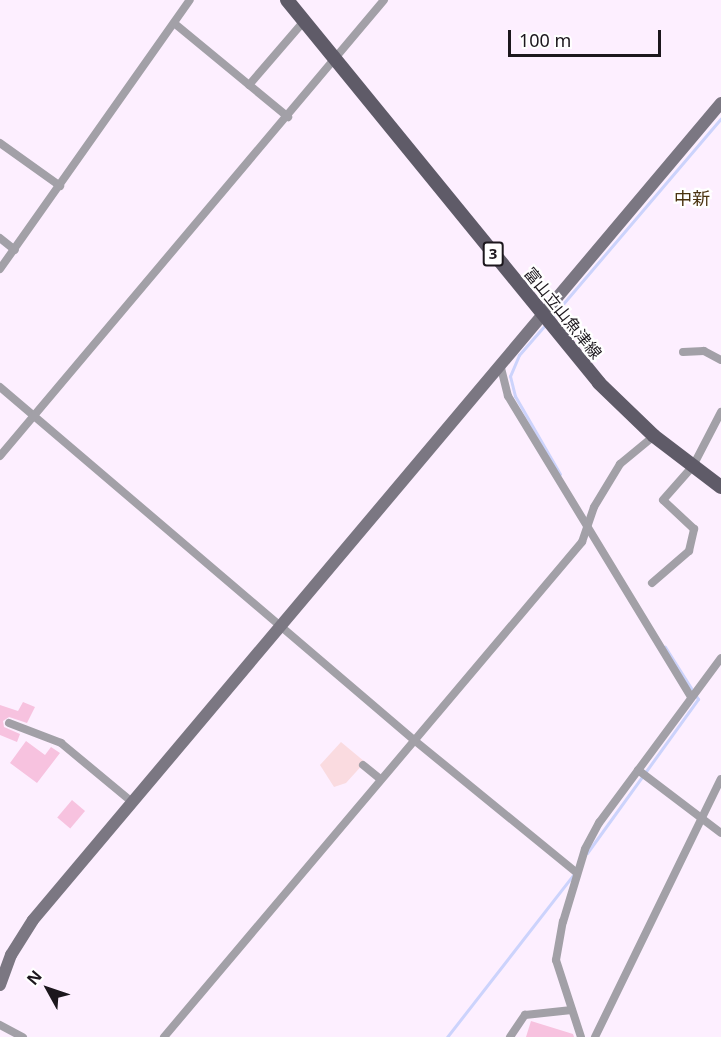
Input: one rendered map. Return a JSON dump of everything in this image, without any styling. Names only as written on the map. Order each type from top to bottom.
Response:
[{"type":"main road","name":"富山立山魚津線","points":[[287,0],[599,383],[654,436],[721,487]]},
{"type":"street","points":[[0,269],[190,0]]},
{"type":"street","points":[[0,456],[336,60],[384,0]]},
{"type":"street","points":[[249,85],[304,21]]},
{"type":"street","points":[[174,23],[288,117]]},
{"type":"street","points":[[0,985],[11,955],[33,920],[721,103]]},
{"type":"street","points":[[0,143],[60,186]]},
{"type":"street","points":[[0,238],[15,250]]},
{"type":"street","points":[[683,352],[704,351],[721,360]]},
{"type":"street","points":[[500,364],[508,396],[587,529],[692,697]]},
{"type":"street","points":[[0,387],[282,623],[414,740],[577,873]]},
{"type":"street","points":[[652,583],[689,551],[694,529],[663,500],[693,466],[721,412]]},
{"type":"street","points":[[164,1037],[582,542],[594,507],[620,464],[654,436]]},
{"type":"street","points":[[581,1037],[556,960],[577,873],[599,823],[721,658]]},
{"type":"street","points":[[9,723],[62,743],[132,802]]},
{"type":"street","points":[[363,765],[380,779]]},
{"type":"street","points":[[638,770],[721,833]]},
{"type":"street","points":[[595,1037],[721,779]]},
{"type":"street","points":[[510,1037],[525,1015],[572,1010]]},
{"type":"street","points":[[0,1025],[23,1037]]},
{"type":"shaded area","points":[[341,742],[365,762],[346,783],[334,787],[320,765]]},
{"type":"building","points":[[23,702],[35,707],[27,723],[9,717],[3,721],[4,727],[20,734],[17,742],[0,735],[0,705],[18,711]]},
{"type":"building","points":[[26,741],[45,755],[51,747],[60,753],[37,783],[10,763]]},
{"type":"building","points":[[72,800],[85,811],[70,829],[57,818]]},
{"type":"building","points":[[531,1021],[573,1034],[574,1037],[526,1037]]},
{"type":"waterway","points":[[551,318],[721,118]]},
{"type":"waterway","points":[[545,325],[519,355],[510,376],[515,396],[560,474]]},
{"type":"waterway","points":[[587,853],[698,699],[665,647]]},
{"type":"waterway","points":[[447,1037],[574,874]]},
{"type":"district","name":"中新","points":[[692,198]]}]
